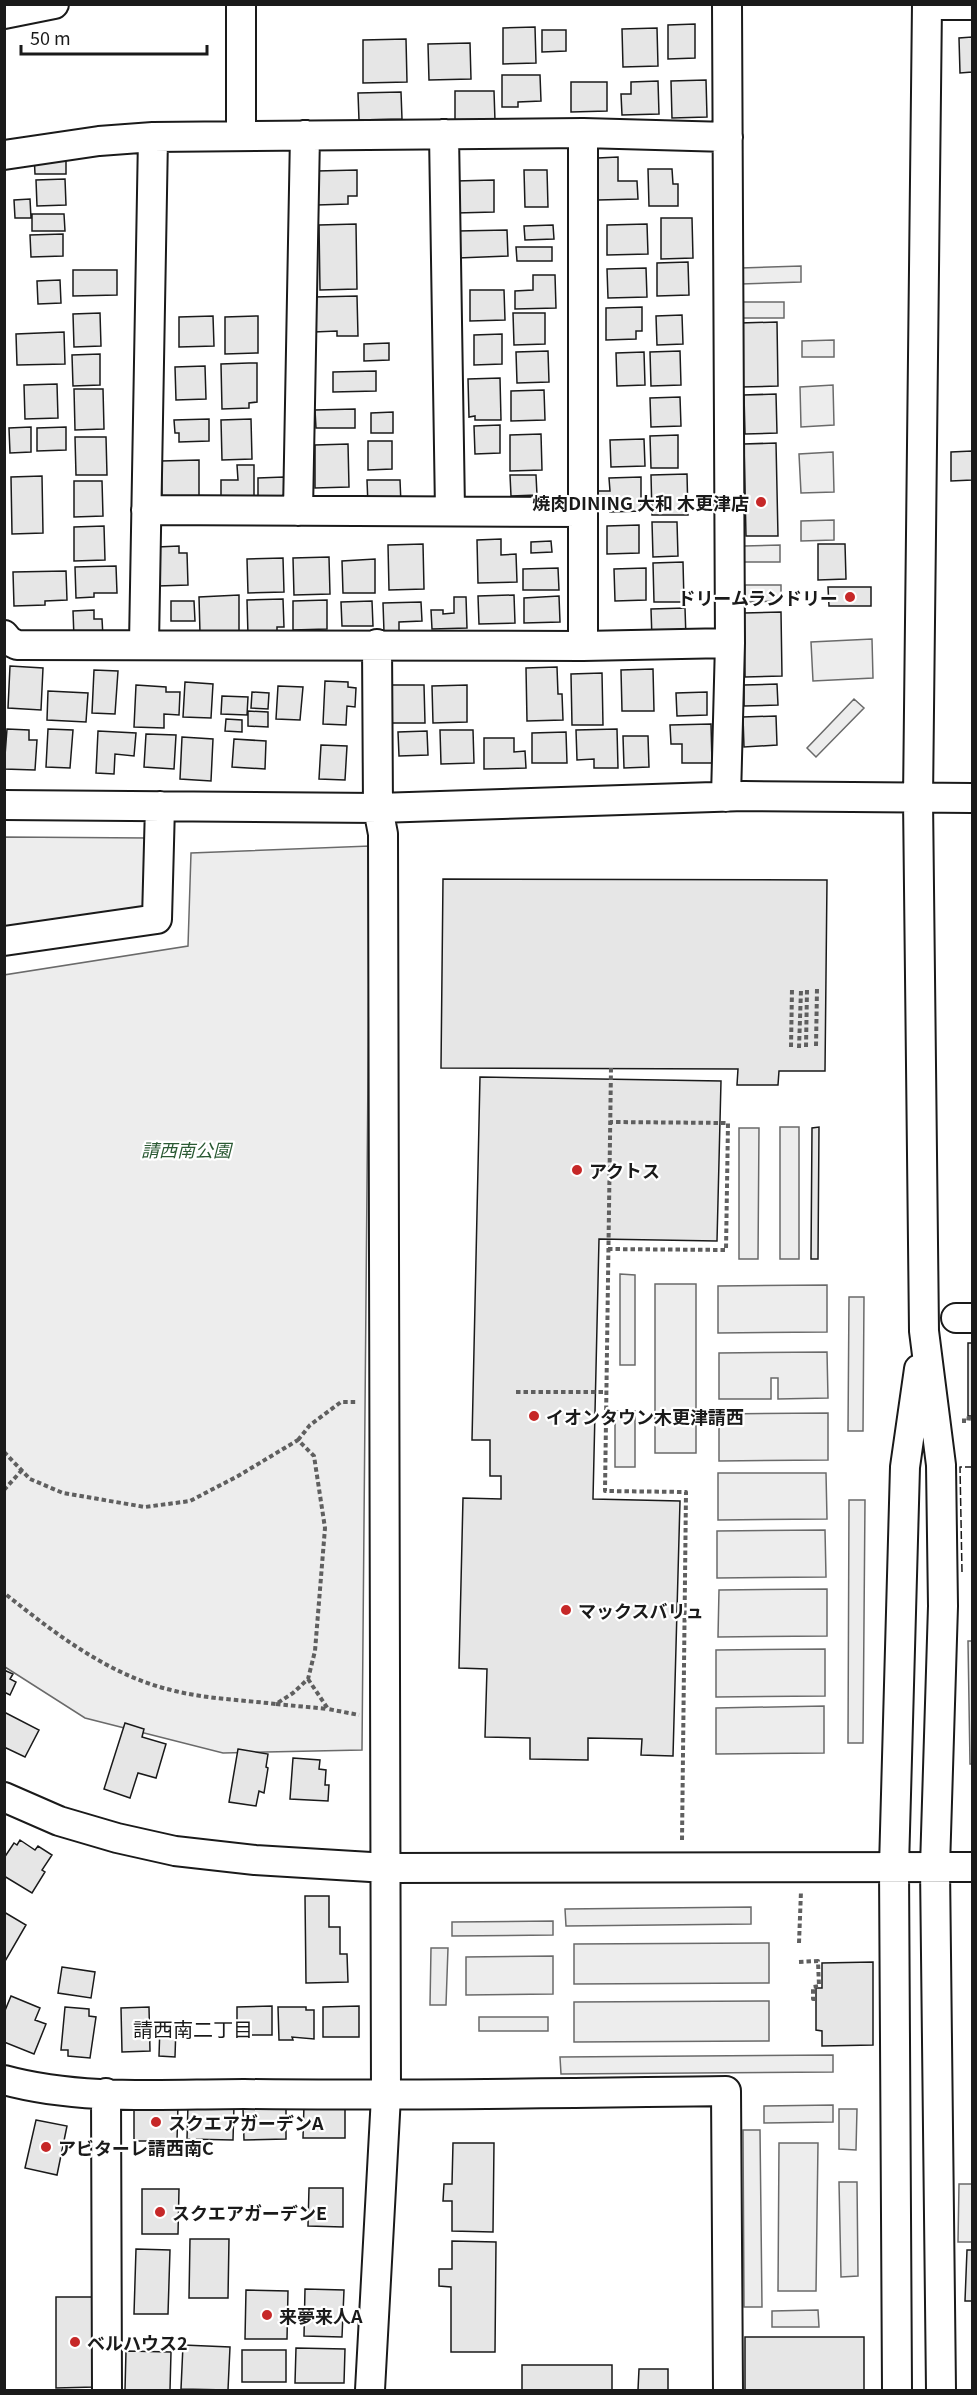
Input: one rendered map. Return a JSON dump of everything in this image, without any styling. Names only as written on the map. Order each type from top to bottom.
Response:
[{"type":"street","points":[[4,14],[54,4]]},
{"type":"street","points":[[241,4],[241,135]]},
{"type":"street","points":[[726,796],[730,643],[727,4]]},
{"type":"street","points":[[940,2391],[935,1867],[943,1606],[941,1465],[924,1331],[918,799],[927,5],[972,5]]},
{"type":"street","points":[[4,155],[99,141],[153,137],[583,133],[728,137]]},
{"type":"street","points":[[583,133],[583,646]]},
{"type":"street","points":[[444,134],[450,510]]},
{"type":"street","points":[[298,511],[305,135]]},
{"type":"street","points":[[144,644],[153,137]]},
{"type":"street","points":[[146,510],[583,512]]},
{"type":"street","points":[[4,634],[9,641],[17,645],[583,646],[730,643]]},
{"type":"street","points":[[370,2391],[386,2096],[387,1868],[383,1404],[383,834],[378,808],[377,644]]},
{"type":"street","points":[[4,805],[378,808],[726,796],[972,798]]},
{"type":"street","points":[[4,941],[157,919],[160,806]]},
{"type":"street","points":[[897,2391],[894,1867],[905,1467],[924,1331]]},
{"type":"street","points":[[4,1797],[59,1821],[176,1851],[255,1860],[387,1868],[972,1867]]},
{"type":"street","points":[[4,2079],[35,2088],[106,2093],[386,2096],[726,2091],[728,2391]]},
{"type":"street","points":[[106,2093],[107,2391]]},
{"type":"path","points":[[791,1047],[792,989]]},
{"type":"path","points":[[816,1046],[817,989]]},
{"type":"path","points":[[800,1048],[801,990]]},
{"type":"path","points":[[806,1047],[807,990]]},
{"type":"path","points":[[610,1068],[605,1491],[686,1492],[682,1841]]},
{"type":"path","points":[[609,1249],[726,1250],[728,1123],[610,1122]]},
{"type":"path","points":[[516,1392],[606,1392]]},
{"type":"path","points":[[4,1452],[30,1479],[63,1493],[144,1508],[190,1501],[238,1476],[298,1440],[310,1425],[341,1402],[383,1404]]},
{"type":"path","points":[[276,1704],[308,1679],[315,1652],[325,1528],[314,1455],[298,1440]]},
{"type":"path","points":[[4,1490],[22,1470]]},
{"type":"path","points":[[4,1506],[4,1516]]},
{"type":"path","points":[[4,1593],[59,1637],[117,1671],[175,1691],[362,1715],[386,1713]]},
{"type":"path","points":[[308,1679],[328,1709]]},
{"type":"path","points":[[799,1942],[801,1890]]},
{"type":"path","points":[[799,1962],[818,1961],[819,1986],[813,1987],[814,1999],[806,1999]]},
{"type":"shaded area","points":[[801,266],[801,282],[741,284],[741,268]]},
{"type":"shaded area","points":[[739,302],[784,302],[784,318],[739,318]]},
{"type":"shaded area","points":[[834,340],[834,357],[802,357],[802,341]]},
{"type":"shaded area","points":[[833,385],[834,425],[801,427],[800,387]]},
{"type":"shaded area","points":[[833,452],[834,492],[801,493],[799,454]]},
{"type":"shaded area","points":[[834,520],[834,540],[801,541],[801,521]]},
{"type":"shaded area","points":[[780,545],[780,562],[744,562],[744,546]]},
{"type":"shaded area","points":[[745,585],[781,585],[781,601],[745,602]]},
{"type":"shaded area","points":[[872,639],[873,678],[813,681],[811,642]]},
{"type":"shaded area","points":[[854,699],[864,708],[816,757],[807,748]]},
{"type":"shaded area","points":[[5,837],[148,838],[150,913],[5,928]]},
{"type":"shaded area","name":"請西南公園","points":[[370,846],[362,1750],[223,1753],[85,1718],[5,1667],[4,975],[188,946],[191,853]]},
{"type":"shaded area","points":[[780,1127],[799,1127],[799,1259],[780,1259]]},
{"type":"shaded area","points":[[739,1128],[759,1128],[758,1259],[739,1259]]},
{"type":"shaded area","points":[[620,1274],[635,1275],[635,1365],[620,1365]]},
{"type":"shaded area","points":[[655,1284],[696,1284],[696,1453],[655,1453]]},
{"type":"shaded area","points":[[827,1285],[827,1332],[718,1333],[718,1286]]},
{"type":"shaded area","points":[[849,1297],[864,1297],[863,1431],[848,1431]]},
{"type":"shaded area","points":[[827,1352],[828,1398],[778,1399],[778,1378],[771,1378],[771,1399],[719,1399],[719,1353]]},
{"type":"shaded area","points":[[615,1411],[635,1411],[635,1467],[615,1467]]},
{"type":"shaded area","points":[[828,1413],[828,1460],[719,1461],[719,1414]]},
{"type":"shaded area","points":[[718,1473],[826,1473],[827,1519],[718,1520]]},
{"type":"shaded area","points":[[849,1500],[865,1500],[863,1743],[848,1743]]},
{"type":"shaded area","points":[[825,1530],[826,1577],[717,1578],[717,1531]]},
{"type":"shaded area","points":[[827,1589],[827,1636],[718,1637],[719,1590]]},
{"type":"shaded area","points":[[968,1641],[972,1641],[972,1764],[970,1764]]},
{"type":"shaded area","points":[[825,1649],[825,1696],[716,1697],[716,1650]]},
{"type":"shaded area","points":[[824,1706],[824,1753],[716,1754],[716,1708]]},
{"type":"shaded area","points":[[751,1907],[751,1924],[566,1926],[565,1909]]},
{"type":"shaded area","points":[[553,1921],[553,1935],[452,1936],[452,1922]]},
{"type":"shaded area","points":[[769,1943],[769,1983],[574,1984],[574,1944]]},
{"type":"shaded area","points":[[431,1948],[448,1948],[446,2005],[430,2005]]},
{"type":"shaded area","points":[[553,1956],[553,1994],[466,1995],[466,1957]]},
{"type":"shaded area","points":[[769,2001],[769,2041],[574,2042],[574,2002]]},
{"type":"shaded area","points":[[479,2017],[548,2017],[548,2031],[479,2031]]},
{"type":"shaded area","points":[[833,2055],[833,2072],[561,2074],[560,2057]]},
{"type":"shaded area","points":[[833,2105],[833,2122],[764,2123],[764,2106]]},
{"type":"shaded area","points":[[839,2109],[857,2109],[856,2150],[839,2149]]},
{"type":"shaded area","points":[[743,2130],[760,2130],[762,2307],[744,2307]]},
{"type":"shaded area","points":[[779,2143],[818,2143],[816,2291],[778,2291]]},
{"type":"shaded area","points":[[839,2182],[857,2182],[858,2276],[841,2277]]},
{"type":"shaded area","points":[[959,2184],[972,2184],[972,2242],[958,2242]]},
{"type":"shaded area","points":[[818,2310],[819,2327],[772,2327],[772,2311]]},
{"type":"building","points":[[695,24],[695,58],[668,59],[668,25]]},
{"type":"building","points":[[535,27],[536,63],[503,64],[503,28]]},
{"type":"building","points":[[657,28],[658,66],[623,67],[622,29]]},
{"type":"building","points":[[542,30],[566,30],[566,51],[542,52]]},
{"type":"building","points":[[972,37],[972,72],[960,73],[959,38]]},
{"type":"building","points":[[406,39],[407,82],[363,83],[363,40]]},
{"type":"building","points":[[470,43],[471,79],[429,80],[428,44]]},
{"type":"building","points":[[502,75],[540,75],[541,101],[518,102],[518,107],[502,107]]},
{"type":"building","points":[[706,80],[707,117],[672,118],[671,81]]},
{"type":"building","points":[[658,81],[659,114],[622,115],[621,94],[631,94],[631,82]]},
{"type":"building","points":[[571,82],[607,82],[607,111],[571,112]]},
{"type":"building","points":[[455,91],[494,91],[495,121],[455,122]]},
{"type":"building","points":[[401,92],[402,119],[359,120],[358,93]]},
{"type":"building","points":[[66,153],[66,174],[35,174],[34,154]]},
{"type":"building","points":[[618,157],[618,181],[637,181],[638,199],[598,200],[598,158]]},
{"type":"building","points":[[648,169],[672,169],[673,184],[678,184],[678,206],[649,206]]},
{"type":"building","points":[[357,170],[357,196],[348,196],[348,204],[317,205],[317,171]]},
{"type":"building","points":[[524,170],[547,170],[548,207],[525,207]]},
{"type":"building","points":[[65,179],[66,205],[37,206],[36,180]]},
{"type":"building","points":[[494,180],[494,212],[456,213],[456,181]]},
{"type":"building","points":[[30,199],[31,218],[15,218],[14,200]]},
{"type":"building","points":[[32,214],[64,214],[65,231],[32,231]]},
{"type":"building","points":[[661,218],[692,218],[693,258],[661,259]]},
{"type":"building","points":[[356,224],[357,289],[320,290],[319,225]]},
{"type":"building","points":[[647,224],[648,254],[607,255],[607,225]]},
{"type":"building","points":[[553,225],[554,239],[525,240],[524,226]]},
{"type":"building","points":[[507,230],[508,256],[458,258],[458,231]]},
{"type":"building","points":[[63,234],[63,256],[31,257],[30,235]]},
{"type":"building","points":[[516,247],[552,247],[552,261],[517,261]]},
{"type":"building","points":[[688,262],[689,295],[657,296],[657,263]]},
{"type":"building","points":[[646,268],[647,297],[608,298],[607,269]]},
{"type":"building","points":[[73,270],[117,270],[117,295],[73,296]]},
{"type":"building","points":[[533,275],[555,275],[556,308],[515,309],[515,291],[533,290]]},
{"type":"building","points":[[60,280],[61,303],[38,304],[37,281]]},
{"type":"building","points":[[470,290],[504,290],[505,320],[470,321]]},
{"type":"building","points":[[357,296],[358,336],[337,336],[337,331],[314,332],[314,297]]},
{"type":"building","points":[[642,307],[642,331],[636,331],[636,339],[606,340],[606,308]]},
{"type":"building","points":[[100,313],[101,346],[74,347],[73,314]]},
{"type":"building","points":[[513,313],[545,313],[545,344],[514,345]]},
{"type":"building","points":[[682,315],[683,344],[657,345],[656,316]]},
{"type":"building","points":[[213,316],[214,346],[179,347],[179,317]]},
{"type":"building","points":[[258,316],[258,353],[225,354],[225,317]]},
{"type":"building","points":[[777,322],[778,386],[741,387],[740,323]]},
{"type":"building","points":[[64,332],[65,364],[17,365],[16,334]]},
{"type":"building","points":[[502,334],[502,364],[474,365],[474,335]]},
{"type":"building","points":[[389,343],[389,360],[364,361],[364,344]]},
{"type":"building","points":[[548,351],[549,382],[517,383],[516,352]]},
{"type":"building","points":[[680,351],[681,385],[651,386],[650,352]]},
{"type":"building","points":[[644,352],[645,385],[617,386],[616,353]]},
{"type":"building","points":[[100,354],[100,385],[73,386],[72,355]]},
{"type":"building","points":[[257,363],[257,402],[249,403],[249,408],[222,409],[221,364]]},
{"type":"building","points":[[205,366],[206,399],[176,400],[175,367]]},
{"type":"building","points":[[376,371],[376,391],[333,392],[333,372]]},
{"type":"building","points":[[500,378],[501,420],[475,420],[475,416],[469,417],[468,379]]},
{"type":"building","points":[[57,384],[58,418],[25,419],[24,385]]},
{"type":"building","points":[[74,389],[103,389],[104,429],[75,430]]},
{"type":"building","points":[[544,390],[545,420],[511,421],[511,391]]},
{"type":"building","points":[[776,394],[777,433],[745,434],[744,395]]},
{"type":"building","points":[[680,397],[681,426],[651,427],[650,398]]},
{"type":"building","points":[[355,409],[355,428],[316,428],[315,410]]},
{"type":"building","points":[[393,412],[393,433],[371,433],[371,413]]},
{"type":"building","points":[[209,419],[209,441],[179,442],[179,433],[175,433],[174,420]]},
{"type":"building","points":[[251,419],[252,459],[222,460],[221,420]]},
{"type":"building","points":[[500,425],[500,453],[475,454],[474,426]]},
{"type":"building","points":[[31,427],[31,452],[10,453],[9,428]]},
{"type":"building","points":[[66,427],[66,450],[37,451],[37,428]]},
{"type":"building","points":[[541,434],[542,470],[510,471],[510,435]]},
{"type":"building","points":[[678,435],[678,468],[651,468],[650,436]]},
{"type":"building","points":[[75,437],[106,437],[107,475],[76,475]]},
{"type":"building","points":[[644,439],[645,466],[611,467],[610,440]]},
{"type":"building","points":[[368,441],[392,441],[392,469],[368,470]]},
{"type":"building","name":"焼肉DINING 大和 木更津店","points":[[776,443],[778,536],[746,536],[744,444]]},
{"type":"building","points":[[348,444],[349,487],[315,488],[315,445]]},
{"type":"building","points":[[972,451],[972,480],[951,481],[951,452]]},
{"type":"building","points":[[199,460],[199,497],[162,498],[161,461]]},
{"type":"building","points":[[237,465],[254,465],[254,503],[221,503],[221,480],[238,480]]},
{"type":"building","points":[[687,474],[688,515],[652,515],[651,475]]},
{"type":"building","points":[[510,475],[536,475],[537,495],[511,496]]},
{"type":"building","points":[[42,476],[43,533],[12,534],[11,477]]},
{"type":"building","points":[[284,477],[285,500],[258,501],[258,478]]},
{"type":"building","points":[[641,477],[641,511],[610,512],[610,498],[598,499],[598,491],[610,491],[609,478]]},
{"type":"building","points":[[367,480],[400,480],[401,504],[368,505]]},
{"type":"building","points":[[74,481],[102,481],[103,516],[74,517]]},
{"type":"building","points":[[652,522],[677,522],[678,556],[653,557]]},
{"type":"building","points":[[639,525],[639,553],[607,554],[607,526]]},
{"type":"building","points":[[104,526],[105,560],[74,561],[74,527]]},
{"type":"building","points":[[501,539],[501,555],[516,554],[517,582],[478,583],[477,540]]},
{"type":"building","points":[[551,541],[552,552],[531,553],[531,542]]},
{"type":"building","points":[[423,544],[424,589],[389,590],[388,545]]},
{"type":"building","points":[[818,544],[845,544],[846,579],[818,580]]},
{"type":"building","points":[[179,546],[179,553],[187,553],[188,585],[158,586],[157,547]]},
{"type":"building","points":[[329,557],[330,594],[294,595],[293,558]]},
{"type":"building","points":[[283,558],[284,592],[248,593],[247,559]]},
{"type":"building","points":[[375,559],[375,593],[343,593],[342,561]]},
{"type":"building","points":[[683,562],[684,602],[654,602],[653,563]]},
{"type":"building","points":[[116,566],[117,593],[94,593],[94,597],[76,598],[75,567]]},
{"type":"building","points":[[558,568],[559,590],[523,590],[523,569]]},
{"type":"building","points":[[646,568],[646,600],[615,601],[614,569]]},
{"type":"building","points":[[66,571],[67,600],[45,601],[45,605],[14,606],[13,572]]},
{"type":"building","name":"ドリームランドリー","points":[[828,587],[871,587],[871,606],[829,606]]},
{"type":"building","points":[[239,595],[239,631],[200,633],[199,597]]},
{"type":"building","points":[[514,595],[515,623],[479,624],[478,596]]},
{"type":"building","points":[[559,596],[560,622],[524,623],[524,598]]},
{"type":"building","points":[[454,597],[466,597],[467,628],[432,629],[431,610],[443,610],[443,614],[454,613]]},
{"type":"building","points":[[283,599],[284,627],[277,627],[277,634],[248,635],[247,600]]},
{"type":"building","points":[[327,600],[327,629],[293,630],[293,601]]},
{"type":"building","points":[[171,601],[194,601],[195,621],[171,621]]},
{"type":"building","points":[[372,601],[373,626],[342,626],[341,602]]},
{"type":"building","points":[[421,602],[422,621],[399,622],[399,631],[384,632],[383,603]]},
{"type":"building","points":[[685,608],[686,638],[652,639],[651,609]]},
{"type":"building","points":[[94,610],[94,619],[102,619],[103,637],[74,638],[73,611]]},
{"type":"building","points":[[781,612],[782,676],[745,677],[744,613]]},
{"type":"building","points":[[10,666],[43,668],[41,710],[8,708]]},
{"type":"building","points":[[557,667],[558,694],[562,694],[563,720],[527,721],[526,668]]},
{"type":"building","points":[[653,669],[654,711],[622,711],[621,670]]},
{"type":"building","points":[[94,670],[118,671],[115,714],[92,713]]},
{"type":"building","points":[[602,673],[603,725],[572,725],[571,674]]},
{"type":"building","points":[[325,681],[348,682],[348,687],[356,688],[355,707],[347,706],[346,725],[323,724]]},
{"type":"building","points":[[185,682],[213,684],[211,718],[183,717]]},
{"type":"building","points":[[777,684],[778,705],[744,706],[744,685]]},
{"type":"building","points":[[136,685],[166,687],[166,692],[180,692],[179,715],[164,714],[164,728],[134,727]]},
{"type":"building","points":[[391,685],[424,685],[425,723],[392,723]]},
{"type":"building","points":[[467,685],[467,722],[433,723],[432,686]]},
{"type":"building","points":[[278,686],[303,687],[300,720],[276,719]]},
{"type":"building","points":[[48,691],[88,693],[86,722],[47,720]]},
{"type":"building","points":[[252,692],[269,693],[268,709],[251,708]]},
{"type":"building","points":[[707,692],[707,715],[677,716],[676,693]]},
{"type":"building","points":[[222,696],[248,697],[247,715],[221,714]]},
{"type":"building","points":[[248,711],[268,712],[268,727],[248,726]]},
{"type":"building","points":[[776,716],[777,745],[744,747],[743,717]]},
{"type":"building","points":[[226,719],[242,720],[242,732],[225,731]]},
{"type":"building","points":[[711,724],[712,763],[682,763],[682,744],[671,744],[670,725]]},
{"type":"building","points":[[7,729],[29,730],[29,740],[37,740],[35,770],[4,769]]},
{"type":"building","points":[[48,729],[73,730],[70,768],[46,767]]},
{"type":"building","points":[[617,729],[618,768],[594,768],[594,759],[577,760],[576,730]]},
{"type":"building","points":[[440,730],[473,730],[474,763],[441,764]]},
{"type":"building","points":[[98,731],[136,733],[134,756],[115,754],[114,774],[96,773]]},
{"type":"building","points":[[427,731],[428,755],[399,756],[398,732]]},
{"type":"building","points":[[566,732],[567,763],[532,763],[532,733]]},
{"type":"building","points":[[146,734],[176,735],[174,769],[144,767]]},
{"type":"building","points":[[623,736],[648,736],[649,767],[624,768]]},
{"type":"building","points":[[182,737],[213,739],[211,781],[180,779]]},
{"type":"building","points":[[484,738],[514,738],[514,752],[525,751],[526,768],[484,769]]},
{"type":"building","points":[[234,739],[266,741],[265,769],[232,767]]},
{"type":"building","points":[[321,745],[347,746],[345,780],[319,779]]},
{"type":"building","points":[[443,879],[827,880],[825,1071],[779,1071],[778,1085],[737,1085],[738,1069],[441,1068]]},
{"type":"building","name":"イオンタウン木更津請西","points":[[480,1077],[721,1081],[717,1241],[599,1239],[593,1499],[680,1501],[673,1756],[641,1755],[642,1739],[588,1738],[588,1760],[530,1759],[530,1738],[485,1737],[487,1669],[459,1668],[463,1498],[501,1499],[501,1476],[490,1476],[490,1440],[472,1440]]},
{"type":"building","points":[[819,1127],[818,1259],[811,1259],[812,1128]]},
{"type":"building","points":[[968,1343],[972,1343],[972,1416],[968,1416]]},
{"type":"building","points":[[4,1670],[13,1674],[10,1679],[16,1682],[10,1695],[4,1692]]},
{"type":"building","points":[[4,1712],[39,1730],[25,1757],[4,1747]]},
{"type":"building","points":[[125,1723],[144,1729],[142,1737],[166,1744],[156,1778],[138,1773],[130,1798],[104,1789]]},
{"type":"building","points":[[238,1749],[268,1754],[264,1793],[259,1791],[256,1806],[229,1802]]},
{"type":"building","points":[[293,1758],[320,1760],[319,1769],[326,1770],[325,1785],[329,1785],[328,1801],[290,1799]]},
{"type":"building","points":[[20,1840],[35,1850],[38,1846],[52,1855],[42,1870],[45,1872],[32,1893],[4,1876],[4,1858],[14,1843],[17,1845]]},
{"type":"building","points":[[305,1896],[329,1896],[329,1927],[340,1927],[340,1954],[347,1954],[348,1982],[306,1983]]},
{"type":"building","points":[[4,1912],[26,1925],[4,1963]]},
{"type":"building","points":[[873,1962],[873,2045],[822,2046],[822,2031],[816,2030],[816,1988],[822,1988],[822,1963]]},
{"type":"building","points":[[62,1967],[95,1972],[91,1998],[58,1993]]},
{"type":"building","points":[[11,1996],[40,2008],[35,2020],[46,2024],[34,2054],[4,2042],[4,2013]]},
{"type":"building","points":[[272,2006],[272,2035],[237,2035],[237,2007]]},
{"type":"building","points":[[359,2006],[359,2037],[323,2037],[323,2007]]},
{"type":"building","points":[[65,2007],[89,2009],[89,2016],[96,2017],[90,2058],[68,2056],[68,2050],[61,2050]]},
{"type":"building","points":[[149,2007],[150,2051],[122,2052],[121,2008]]},
{"type":"building","points":[[278,2007],[306,2007],[306,2010],[314,2010],[314,2039],[292,2037],[293,2040],[279,2040]]},
{"type":"building","points":[[160,2025],[176,2026],[175,2057],[159,2056]]},
{"type":"building","name":"スクエアガーデンA","points":[[134,2103],[178,2104],[177,2141],[134,2141]]},
{"type":"building","points":[[188,2104],[234,2105],[233,2140],[187,2139]]},
{"type":"building","points":[[304,2105],[345,2105],[345,2138],[303,2138]]},
{"type":"building","points":[[243,2108],[286,2108],[286,2139],[244,2140]]},
{"type":"building","name":"アビターレ請西南C","points":[[36,2120],[67,2126],[57,2175],[25,2168]]},
{"type":"building","points":[[453,2143],[494,2143],[493,2232],[452,2231],[452,2201],[443,2201],[444,2184],[452,2184]]},
{"type":"building","points":[[309,2188],[343,2188],[343,2227],[308,2226]]},
{"type":"building","name":"スクエアガーデンE","points":[[142,2189],[179,2189],[178,2234],[142,2234]]},
{"type":"building","points":[[190,2239],[229,2239],[228,2298],[189,2298]]},
{"type":"building","points":[[452,2241],[496,2242],[495,2352],[451,2352],[451,2287],[439,2286],[439,2269],[452,2269]]},
{"type":"building","points":[[136,2249],[170,2250],[168,2314],[134,2314]]},
{"type":"building","points":[[967,2250],[972,2250],[972,2301],[965,2301]]},
{"type":"building","points":[[305,2289],[344,2290],[342,2337],[304,2336]]},
{"type":"building","name":"来夢来人A","points":[[246,2290],[288,2291],[287,2339],[245,2339]]},
{"type":"building","name":"ベルハウス2","points":[[56,2297],[95,2297],[95,2387],[56,2388]]},
{"type":"building","points":[[745,2337],[864,2337],[864,2390],[745,2390]]},
{"type":"building","points":[[183,2345],[230,2347],[228,2390],[181,2389]]},
{"type":"building","points":[[296,2348],[345,2349],[344,2383],[295,2383]]},
{"type":"building","points":[[242,2350],[286,2350],[286,2382],[242,2382]]},
{"type":"building","points":[[126,2351],[171,2352],[170,2390],[125,2390]]},
{"type":"building","points":[[522,2365],[612,2365],[612,2390],[522,2390]]},
{"type":"building","points":[[639,2369],[668,2369],[668,2390],[638,2390]]},
{"type":"fence","points":[[962,1572],[960,1467],[972,1467]]},
{"type":"place","name":"焼肉DINING 大和 木更津店","points":[[761,502]]},
{"type":"place","name":"ドリームランドリー","points":[[850,597]]},
{"type":"place","name":"アクトス","points":[[577,1170]]},
{"type":"place","name":"イオンタウン木更津請西","points":[[534,1416]]},
{"type":"place","name":"マックスバリュ","points":[[566,1610]]},
{"type":"place","name":"スクエアガーデンA","points":[[156,2122]]},
{"type":"place","name":"アビターレ請西南C","points":[[46,2147]]},
{"type":"place","name":"スクエアガーデンE","points":[[160,2212]]},
{"type":"place","name":"来夢来人A","points":[[267,2315]]},
{"type":"place","name":"ベルハウス2","points":[[75,2342]]},
{"type":"district","name":"請西南二丁目","points":[[193,2028]]}]
